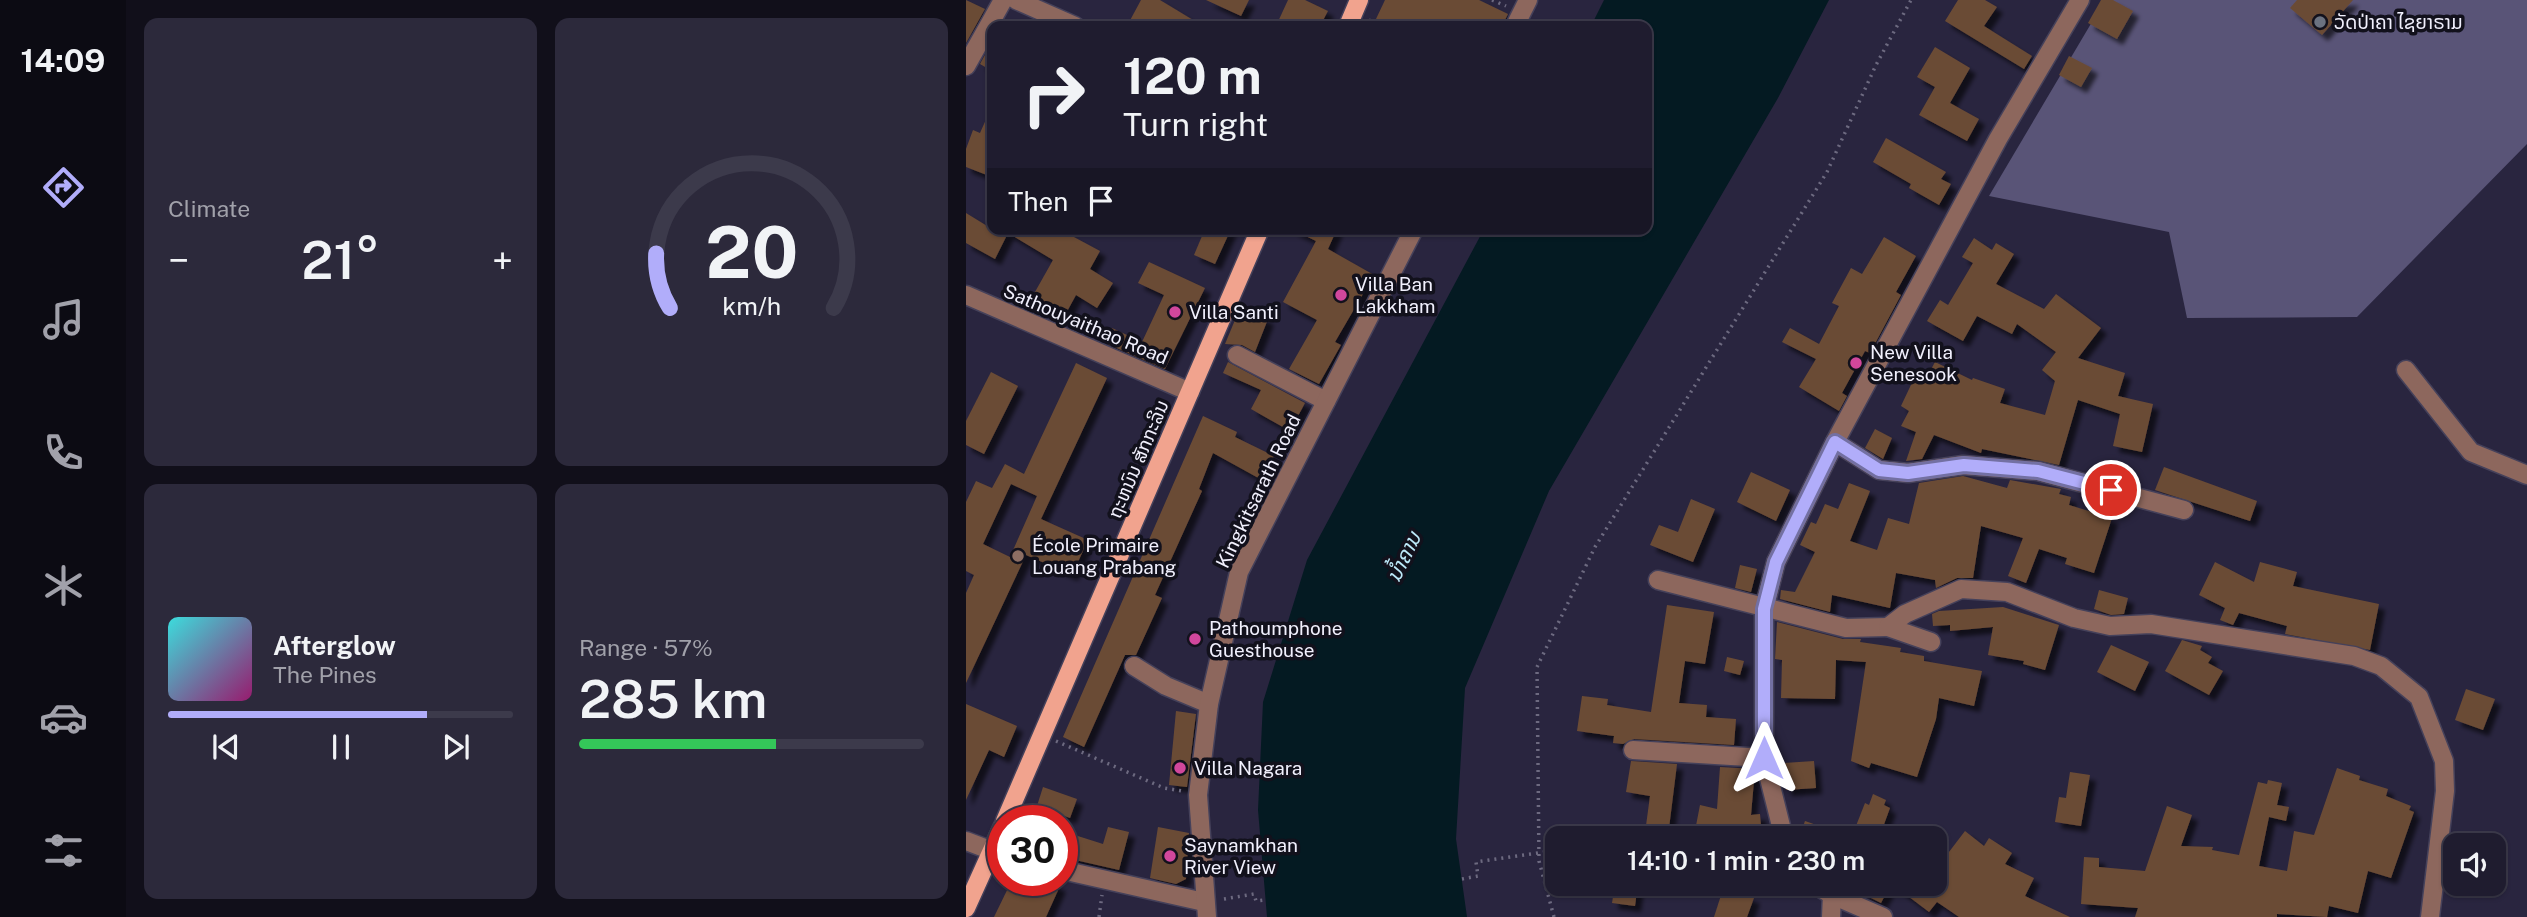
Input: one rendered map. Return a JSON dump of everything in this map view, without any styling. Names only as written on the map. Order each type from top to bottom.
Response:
[{"type":"main road","points":[[1350,21],[1359,0]]},
{"type":"main road","name":"ຖະຫນົນ ສັກກະລິນ","points":[[1012,805],[1190,391],[1223,349],[1258,235]]},
{"type":"main road","points":[[966,908],[987,871]]},
{"type":"street","points":[[991,21],[1003,0]]},
{"type":"street","points":[[1016,0],[1064,21]]},
{"type":"street","points":[[1518,21],[1528,0]]},
{"type":"street","points":[[1781,826],[1764,758],[1764,609],[1776,562],[1835,442],[1998,139],[2080,0]]},
{"type":"street","points":[[966,66],[987,29]]},
{"type":"street","name":"Kingkitsarath Road","points":[[1206,910],[1198,795],[1209,705],[1239,572],[1411,235]]},
{"type":"street","name":"Sathouyaithao Road","points":[[966,295],[1190,391]]},
{"type":"street","points":[[1223,349],[1326,401]]},
{"type":"street","points":[[2406,370],[2471,452],[2527,475]]},
{"type":"street","points":[[1835,442],[1879,470],[1908,473],[1964,465],[2038,471],[2184,510]]},
{"type":"street","points":[[1658,580],[1846,628],[1888,627],[1931,642]]},
{"type":"street","points":[[1888,627],[1905,614],[1961,589],[2007,592],[2074,618],[2110,626],[2151,624],[2354,656],[2381,666],[2419,697],[2446,772],[2430,917]]},
{"type":"street","points":[[1134,666],[1166,687],[1209,705]]},
{"type":"street","points":[[1633,750],[1764,758]]},
{"type":"street","points":[[966,841],[987,850]]},
{"type":"street","points":[[1078,874],[1206,910]]},
{"type":"street","points":[[1831,917],[1832,896]]},
{"type":"street","points":[[1834,896],[1883,917]]},
{"type":"path","points":[[1554,917],[1539,861],[1537,667],[1595,547],[1827,172],[1876,65],[1911,0]]},
{"type":"path","points":[[1061,743],[1164,788]]},
{"type":"path","points":[[1462,878],[1478,876],[1476,862],[1545,852]]},
{"type":"path","points":[[1206,910],[1254,894],[1256,901],[1265,900]]},
{"type":"path","points":[[1099,917],[1102,898]]},
{"type":"shaded area","points":[[2105,0],[2527,0],[2527,144],[2357,317],[2187,318],[2169,232],[1989,196]]},
{"type":"water","name":"ນ້ຳຄານ","points":[[1604,0],[1829,0],[1778,98],[1549,491],[1465,688],[1456,839],[1467,917],[1267,917],[1258,810],[1263,702],[1307,560],[1481,235],[1652,235],[1652,21],[1594,21]]},
{"type":"building","points":[[966,0],[985,9],[966,43]]},
{"type":"building","points":[[1141,0],[1160,0],[1195,21],[1130,21]]},
{"type":"building","points":[[1206,0],[1249,0],[1241,16]]},
{"type":"building","points":[[1288,0],[1305,0],[1328,11],[1323,21],[1278,21]]},
{"type":"building","points":[[1385,0],[1479,0],[1508,14],[1504,21],[1376,19]]},
{"type":"building","points":[[1958,0],[1985,0],[1997,7],[1984,26],[2032,56],[2024,69],[1945,21]]},
{"type":"building","points":[[2101,0],[2113,0],[2133,11],[2117,39],[2088,23]]},
{"type":"building","name":"ວັດປ່າຄາ ໄຊຍາຣາມ","points":[[2297,0],[2353,0],[2322,35],[2290,8]]},
{"type":"building","points":[[1935,47],[1970,68],[1950,103],[1979,119],[1967,141],[1919,115],[1935,87],[1917,77]]},
{"type":"building","points":[[987,51],[987,68],[980,64]]},
{"type":"building","points":[[2069,56],[2092,68],[2081,87],[2059,75]]},
{"type":"building","points":[[987,117],[987,175],[966,167],[966,149],[973,130],[980,133]]},
{"type":"building","points":[[1886,138],[1946,172],[1941,179],[1951,184],[1939,205],[1909,188],[1911,184],[1873,162]]},
{"type":"building","points":[[966,213],[987,226],[987,235],[1007,235],[995,259],[966,243]]},
{"type":"building","points":[[1011,235],[1070,235],[1100,251],[1090,269],[1113,283],[1097,308],[1076,295],[1064,317],[1031,299],[1053,260]]},
{"type":"building","points":[[1202,235],[1228,235],[1215,264],[1194,255]]},
{"type":"building","points":[[1304,235],[1334,235],[1328,249],[1374,275],[1335,342],[1341,345],[1319,384],[1289,369],[1317,320],[1283,302],[1316,241]]},
{"type":"building","points":[[1884,237],[1916,256],[1896,292],[1901,295],[1870,353],[1865,351],[1842,393],[1847,396],[1839,411],[1799,387],[1816,359],[1782,342],[1790,328],[1819,344],[1839,306],[1832,303],[1851,268],[1862,274]]},
{"type":"building","points":[[1974,238],[1992,250],[1996,243],[2014,254],[1996,284],[2044,309],[2056,294],[2101,328],[2078,358],[2125,373],[2118,396],[2153,404],[2142,452],[2113,446],[2120,414],[2078,400],[2059,465],[1982,449],[1981,453],[1934,435],[1922,459],[1906,461],[1916,432],[1901,426],[1909,411],[1901,406],[1918,370],[1928,375],[1935,362],[1972,380],[1973,378],[2005,389],[2000,403],[2045,415],[2055,381],[2042,370],[2056,352],[2017,324],[2012,334],[1977,316],[1963,341],[1927,321],[1940,300],[1948,305],[1973,263],[1962,257]]},
{"type":"building","name":"Villa Santi","points":[[1149,262],[1205,288],[1165,369],[1105,343],[1112,328],[1142,342],[1164,295],[1138,283]]},
{"type":"building","points":[[1240,308],[1268,319],[1255,352],[1242,345],[1225,344]]},
{"type":"building","points":[[1228,362],[1305,403],[1290,431],[1251,409],[1261,390],[1223,373]]},
{"type":"building","points":[[1076,363],[1107,378],[1041,519],[1088,540],[1072,575],[1026,555],[966,683],[966,593],[974,575],[966,571],[966,502],[976,481],[992,488],[1005,464],[1024,474]],"holes":[[[1011,484],[1037,496],[1010,557],[983,544]]]},
{"type":"building","points":[[991,372],[1018,386],[984,454],[966,445],[966,421]]},
{"type":"building","points":[[1203,416],[1237,432],[1235,437],[1274,456],[1262,480],[1213,453],[1199,489],[1202,491],[1155,595],[1162,598],[1136,655],[1125,655],[1084,747],[1063,737]]},
{"type":"building","points":[[1875,429],[1892,438],[1883,459],[1865,448]]},
{"type":"building","points":[[2164,467],[2257,501],[2250,521],[2155,490]]},
{"type":"building","points":[[1751,472],[1790,490],[1776,521],[1737,502]]},
{"type":"building","points":[[1963,476],[2007,488],[2010,480],[2061,489],[2059,494],[2071,497],[2069,505],[2112,518],[2094,573],[2065,564],[2067,558],[2039,549],[2026,583],[2008,576],[2023,538],[1981,526],[1973,578],[1957,578],[1936,588],[1935,580],[1896,573],[1890,608],[1832,595],[1830,612],[1780,599],[1781,590],[1795,592],[1815,552],[1800,545],[1811,522],[1816,524],[1825,504],[1838,509],[1849,483],[1870,491],[1850,541],[1877,550],[1888,518],[1909,524],[1919,483]]},
{"type":"building","points":[[1691,499],[1715,509],[1693,562],[1650,545],[1659,525],[1678,532]]},
{"type":"building","points":[[2215,562],[2254,582],[2260,562],[2297,572],[2293,586],[2379,604],[2370,650],[2285,634],[2287,626],[2239,613],[2233,625],[2220,620],[2225,608],[2199,595]]},
{"type":"building","points":[[1740,565],[1757,569],[1751,592],[1735,588]]},
{"type":"building","points":[[2099,590],[2128,598],[2124,614],[2111,615],[2094,609]]},
{"type":"building","points":[[1667,605],[1714,612],[1705,664],[1685,661],[1679,703],[1707,705],[1706,717],[1736,719],[1734,745],[1634,739],[1623,744],[1613,743],[1614,736],[1577,731],[1582,696],[1608,699],[1607,705],[1651,712]]},
{"type":"building","points":[[2003,607],[2059,625],[2045,670],[2023,664],[2024,661],[1988,655],[1993,627],[1950,631],[1950,625],[1933,626],[1932,614],[1939,611]]},
{"type":"building","points":[[1777,622],[1843,639],[1861,639],[1860,642],[1901,648],[1900,652],[1924,656],[1924,661],[1982,671],[1974,706],[1939,698],[1936,719],[1917,777],[1871,763],[1869,768],[1851,761],[1866,662],[1836,660],[1835,699],[1781,698],[1782,660],[1775,659]]},
{"type":"building","points":[[2182,640],[2202,646],[2200,650],[2212,657],[2208,663],[2223,671],[2209,695],[2165,671]]},
{"type":"building","points":[[2111,645],[2149,662],[2135,691],[2097,672]]},
{"type":"building","points":[[1727,657],[1744,661],[1740,675],[1724,671]]},
{"type":"building","points":[[2466,689],[2495,699],[2483,730],[2455,720]]},
{"type":"building","points":[[966,704],[1017,726],[1004,757],[989,750],[966,800]]},
{"type":"building","points":[[1176,711],[1196,714],[1187,787],[1169,785]]},
{"type":"building","points":[[1631,761],[1677,764],[1669,826],[1646,826],[1650,796],[1626,792]]},
{"type":"building","points":[[1814,761],[1816,788],[1786,790],[1784,763]]},
{"type":"building","points":[[1720,767],[1755,769],[1751,815],[1760,814],[1761,826],[1696,826],[1700,805],[1717,809]]},
{"type":"building","points":[[2337,768],[2360,776],[2359,780],[2388,789],[2386,796],[2411,806],[2409,810],[2414,812],[2391,878],[2368,871],[2358,913],[2329,906],[2327,917],[2277,914],[2277,917],[2135,917],[2138,908],[2081,904],[2084,857],[2099,858],[2099,867],[2145,871],[2167,806],[2192,815],[2181,846],[2213,847],[2212,850],[2239,855],[2258,782],[2267,784],[2268,780],[2282,783],[2277,805],[2289,807],[2286,821],[2269,817],[2259,866],[2287,871],[2294,831],[2314,835]]},
{"type":"building","points":[[2070,772],[2090,775],[2081,826],[2055,822],[2059,797],[2066,798]]},
{"type":"building","points":[[1043,787],[1077,799],[1075,805],[1037,805]]},
{"type":"building","points":[[1873,794],[1886,800],[1884,805],[1890,808],[1883,826],[1856,826],[1865,803],[1869,805]]},
{"type":"building","points":[[1805,821],[1819,826],[1803,826]]},
{"type":"building","points":[[1108,827],[1129,832],[1119,870],[1078,861],[1078,836],[1103,844]]},
{"type":"building","name":"Saynamkhan River View","points":[[1158,827],[1189,833],[1186,879],[1176,884],[1150,878]]},
{"type":"building","points":[[1965,831],[1984,846],[1989,838],[2012,853],[2005,864],[2034,878],[2025,896],[2070,917],[1959,917],[1937,902],[1929,912],[1908,896],[1947,896],[1947,855]]},
{"type":"building","points":[[1004,896],[1055,896],[1046,917],[994,917]]},
{"type":"building","points":[[1613,896],[1636,896],[1635,906],[1612,903]]},
{"type":"building","points":[[1721,896],[1754,898],[1747,917],[1714,917]]},
{"type":"building","points":[[1867,896],[1885,896],[1881,903]]},
{"type":"place","name":"ວັດປ່າຄາ ໄຊຍາຣາມ","points":[[2320,22]]},
{"type":"place","name":"Villa Ban Lakkham","points":[[1341,295]]},
{"type":"place","name":"Villa Santi","points":[[1175,312]]},
{"type":"place","name":"New Villa Senesook","points":[[1856,363]]},
{"type":"place","name":"École Primaire Louang Prabang","points":[[1018,556]]},
{"type":"place","name":"Pathoumphone Guesthouse","points":[[1195,639]]},
{"type":"place","name":"Villa Nagara","points":[[1180,768]]},
{"type":"place","name":"Saynamkhan River View","points":[[1170,856]]},
{"type":"route","points":[[1764,758],[1764,609],[1776,562],[1835,442],[1879,470],[1908,473],[1964,465],[2038,471],[2111,490]]}]
